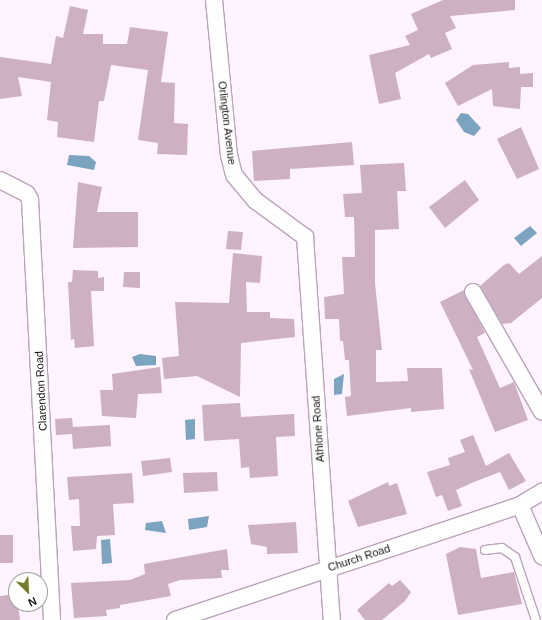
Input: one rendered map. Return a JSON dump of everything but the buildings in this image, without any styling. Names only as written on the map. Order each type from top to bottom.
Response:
[{"type":"street","name":"Orlington Avenue","points":[[214,0],[229,155],[234,175],[256,201],[305,237]]},
{"type":"street","name":"Clarendon Road","points":[[0,180],[27,194],[30,200],[52,620]]},
{"type":"street","name":"Athlone Road","points":[[305,237],[330,567],[332,620]]},
{"type":"street","points":[[473,292],[542,412]]},
{"type":"street","name":"Church Road","points":[[175,620],[330,567],[520,505],[542,492]]},
{"type":"street","points":[[520,505],[542,556]]},
{"type":"lane","points":[[485,550],[502,548],[515,557],[536,620]]},
{"type":"water","points":[[461,113],[468,114],[481,128],[474,136],[464,132],[456,120]]},
{"type":"water","points":[[69,155],[89,156],[96,162],[94,170],[67,165]]},
{"type":"water","points":[[530,226],[537,233],[521,246],[514,238]]},
{"type":"water","points":[[140,354],[156,356],[156,365],[136,366],[132,357]]},
{"type":"water","points":[[344,374],[342,394],[334,395],[334,379]]},
{"type":"water","points":[[195,419],[195,439],[186,440],[185,420]]},
{"type":"water","points":[[209,516],[207,527],[189,530],[188,519]]},
{"type":"water","points":[[162,521],[166,533],[145,530],[146,523]]},
{"type":"water","points":[[110,539],[112,563],[102,564],[101,540]]}]
